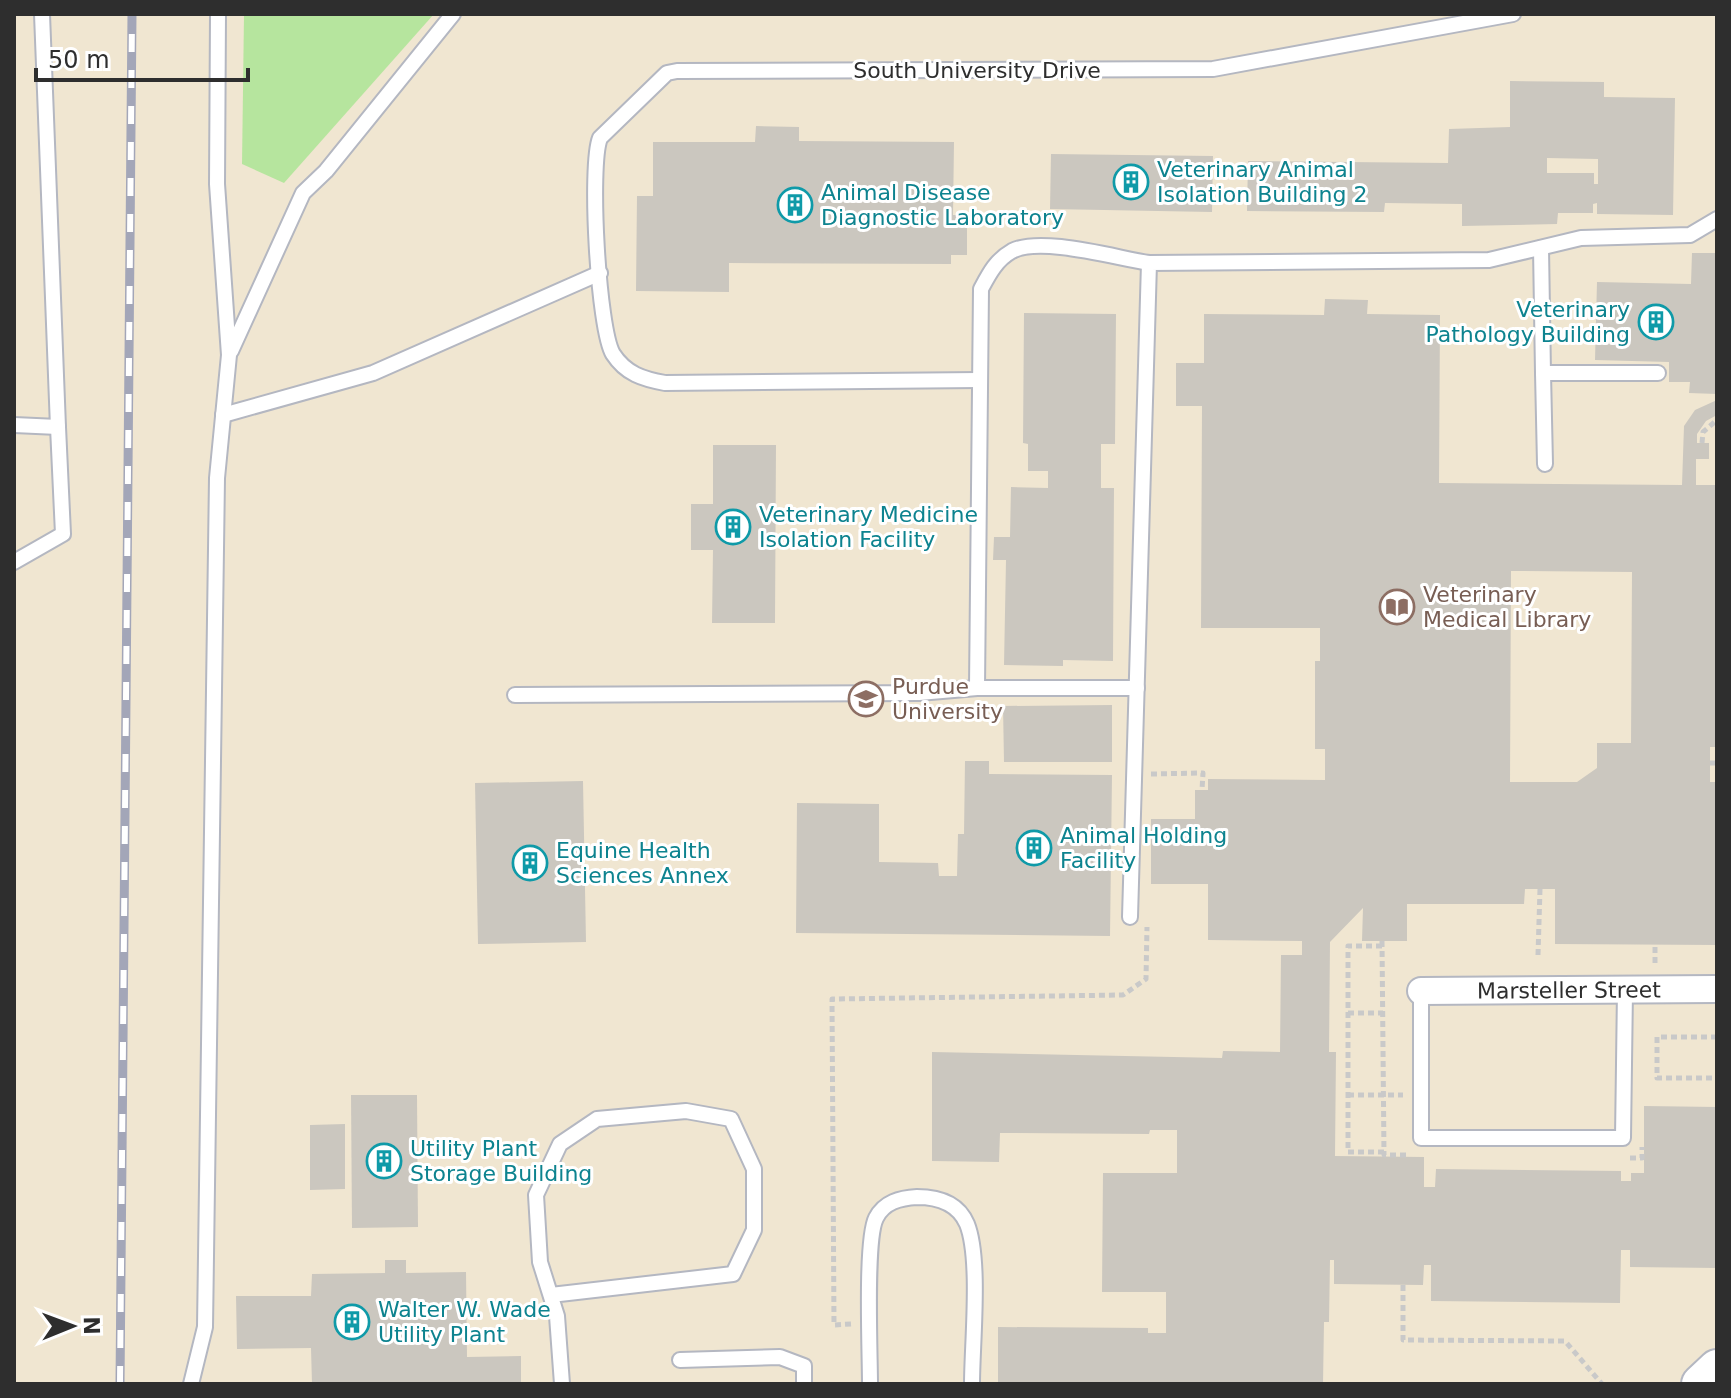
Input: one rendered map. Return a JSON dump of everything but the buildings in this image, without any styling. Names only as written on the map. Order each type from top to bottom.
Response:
[{"type":"main road","points":[[1701,1384],[1717,1369]]},
{"type":"street","name":"Marsteller Street","points":[[1421,991],[1717,989]]},
{"type":"lane","points":[[14,562],[63,534],[42,14]]},
{"type":"lane","points":[[191,1381],[205,1327],[217,478],[229,355],[217,184],[218,14]]},
{"type":"lane","points":[[229,355],[303,193],[326,171],[453,14]]},
{"type":"lane","name":"South University Drive","points":[[980,380],[665,383],[629,372],[606,339],[600,273],[595,150],[609,127],[667,73],[1213,69],[1513,14]]},
{"type":"lane","points":[[977,688],[981,289],[994,264],[1014,250],[1050,247],[1149,263],[1489,260],[1581,238],[1690,235],[1717,219]]},
{"type":"lane","points":[[1541,248],[1545,464]]},
{"type":"lane","points":[[1130,917],[1149,263]]},
{"type":"lane","points":[[223,415],[373,373],[600,273]]},
{"type":"lane","points":[[1543,373],[1658,373]]},
{"type":"lane","points":[[14,425],[58,427]]},
{"type":"lane","points":[[515,695],[919,693],[977,688],[1137,688]]},
{"type":"lane","points":[[1421,991],[1421,1138],[1623,1138],[1625,990]]},
{"type":"lane","points":[[551,1295],[733,1274],[754,1230],[754,1169],[731,1119],[686,1111],[597,1119],[560,1144],[536,1195],[540,1262],[557,1316],[562,1384]]},
{"type":"lane","points":[[870,1384],[871,1245],[875,1220],[886,1205],[895,1201],[934,1197],[950,1203],[967,1223],[973,1255],[972,1384]]},
{"type":"lane","points":[[680,1360],[780,1357],[804,1366],[804,1384]]},
{"type":"path","points":[[1702,443],[1703,432],[1717,420]]},
{"type":"path","points":[[1149,789],[1149,774],[1203,773],[1202,790]]},
{"type":"path","points":[[1538,955],[1540,889]]},
{"type":"path","points":[[856,1324],[834,1325],[832,999],[1123,995],[1146,979],[1147,916]]},
{"type":"path","points":[[1384,1152],[1382,944],[1348,946],[1348,1152],[1414,1156]]},
{"type":"path","points":[[1655,945],[1655,964]]},
{"type":"path","points":[[1348,1013],[1383,1013]]},
{"type":"path","points":[[1717,1037],[1657,1037],[1657,1078],[1717,1078]]},
{"type":"path","points":[[1643,1059],[1657,1059]]},
{"type":"path","points":[[1348,1095],[1421,1095]]},
{"type":"path","points":[[1626,1157],[1642,1158],[1642,1144]]},
{"type":"path","points":[[1403,1285],[1403,1340],[1565,1341],[1602,1384]]},
{"type":"shaded area","name":"Purdue University","points":[[14,14],[1717,14],[1717,1384],[14,1384]]},
{"type":"green space","points":[[244,14],[434,14],[284,183],[242,164]]},
{"type":"railway","points":[[120,1384],[132,14]]},
{"type":"place","name":"Veterinary Animal Isolation Building 2","points":[[1131,182]]},
{"type":"place","name":"Animal Disease Diagnostic Laboratory","points":[[795,205]]},
{"type":"place","name":"Veterinary Pathology Building","points":[[1656,322]]},
{"type":"place","name":"Veterinary Medicine Isolation Facility","points":[[733,527]]},
{"type":"place","name":"Veterinary Medical Library","points":[[1397,607]]},
{"type":"place","name":"Purdue University","points":[[866,699]]},
{"type":"place","name":"Animal Holding Facility","points":[[1034,848]]},
{"type":"place","name":"Equine Health Sciences Annex","points":[[530,863]]},
{"type":"place","name":"Utility Plant Storage Building","points":[[384,1161]]},
{"type":"place","name":"Walter W. Wade Utility Plant","points":[[352,1322]]}]
